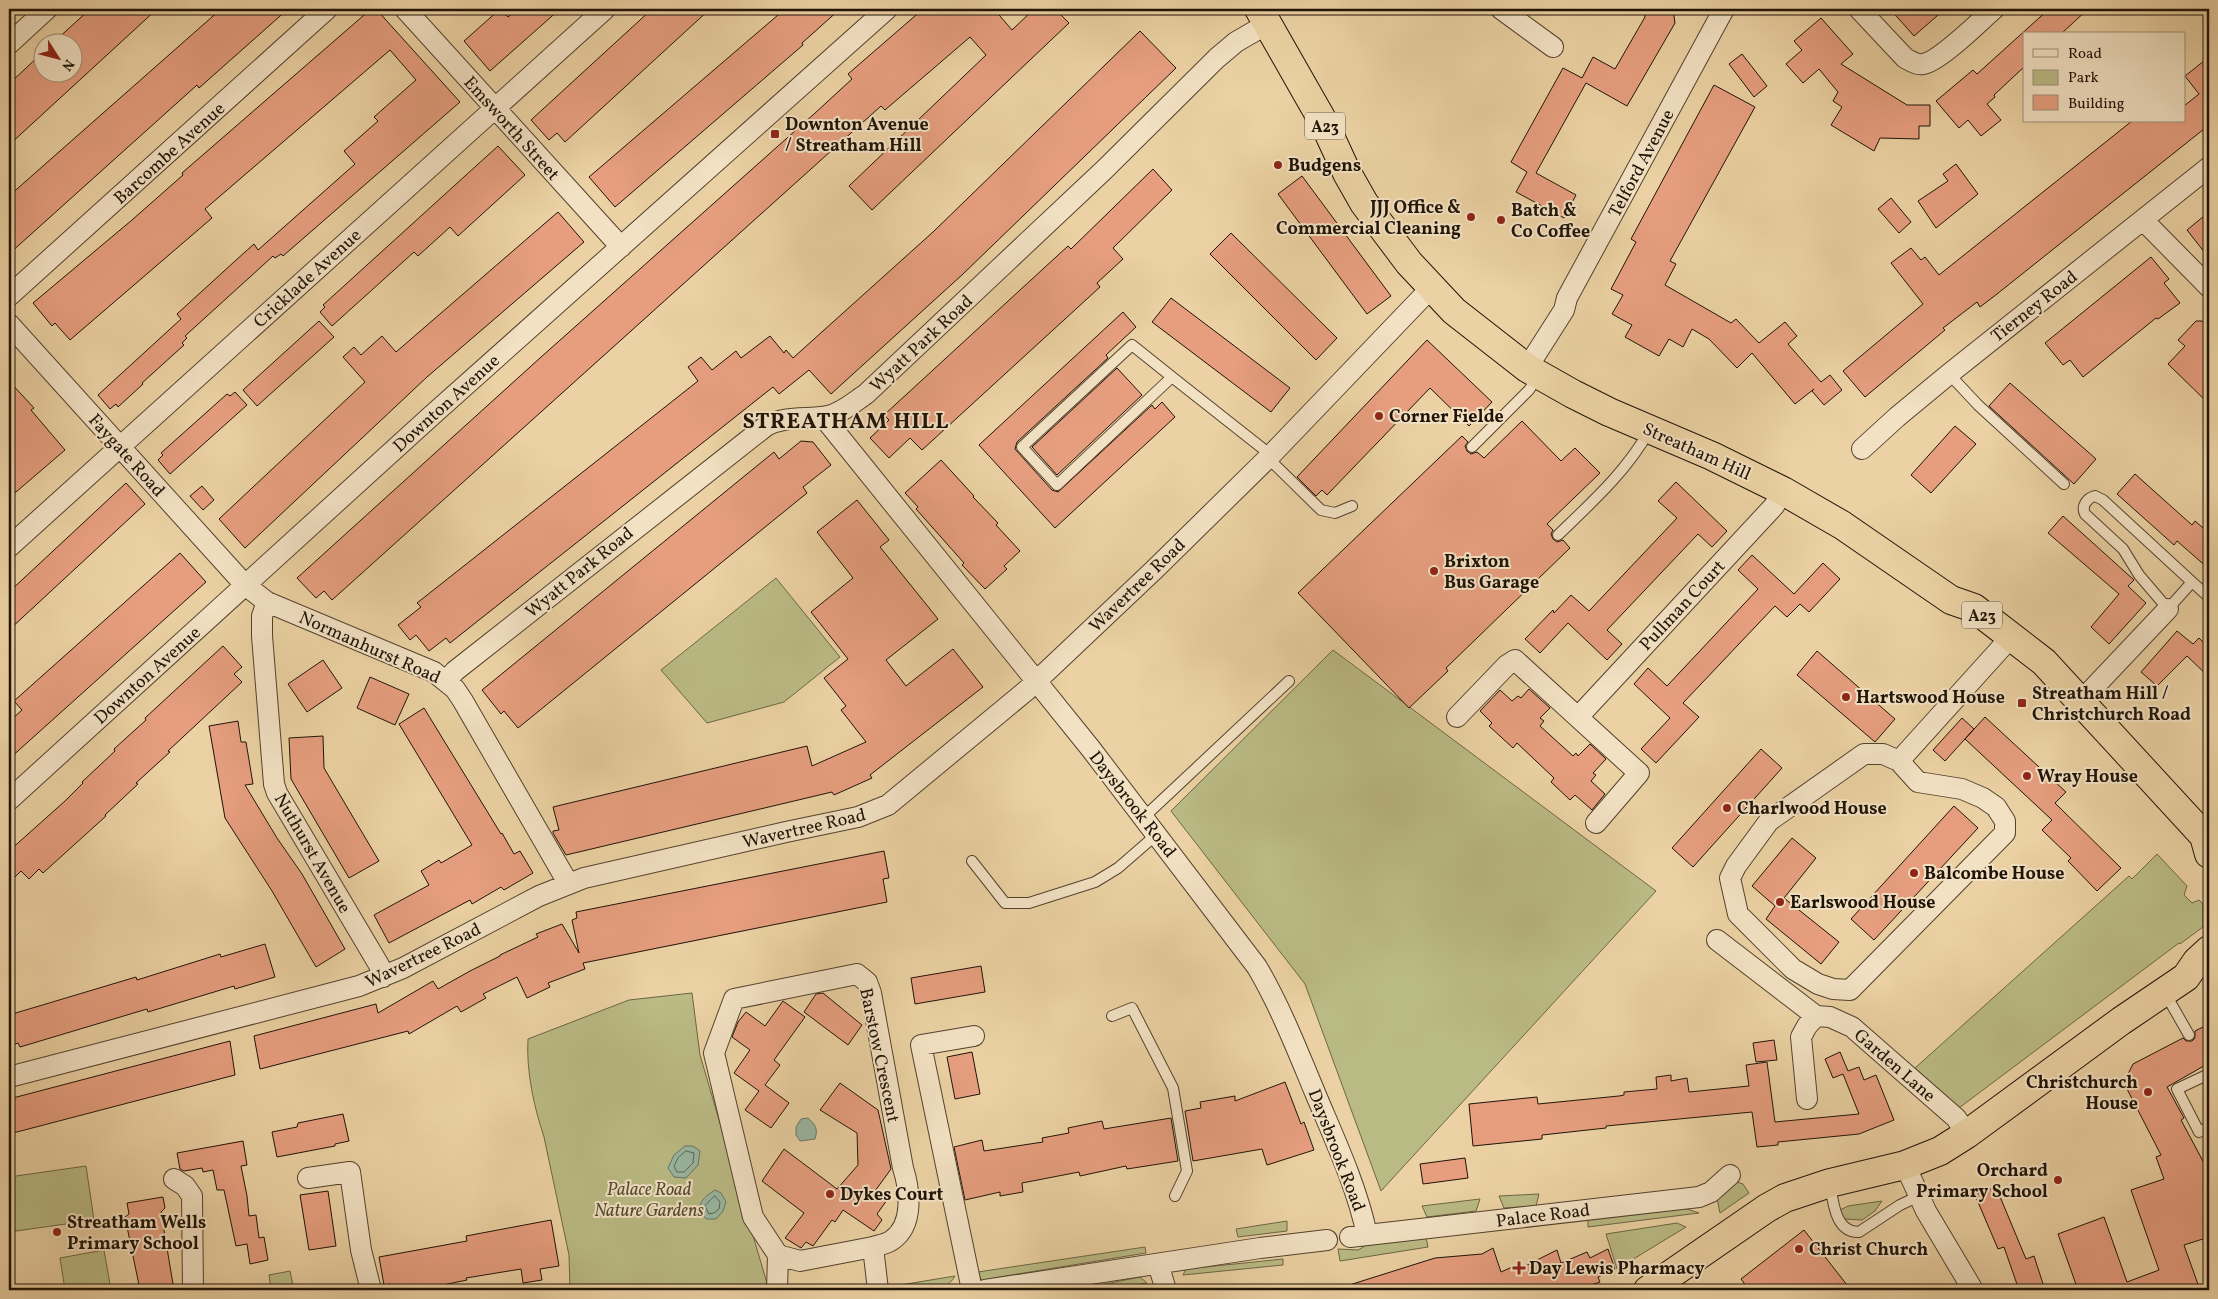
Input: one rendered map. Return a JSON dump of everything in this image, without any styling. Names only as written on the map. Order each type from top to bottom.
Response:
[{"type":"highway","name":"Streatham Hill","points":[[1263,16],[1324,123],[1346,173],[1364,203],[1431,288],[1466,322],[1534,371],[1573,394],[1650,430],[1712,456],[1783,491],[1842,525],[1951,600],[1974,608],[2044,662],[2207,842]]},
{"type":"highway","points":[[1648,1290],[1782,1199],[1830,1183],[1905,1164],[1940,1151],[1967,1134],[2114,1026],[2186,982],[2197,961],[2209,950]]},
{"type":"street","points":[[9,44],[48,9]]},
{"type":"street","name":"Barcombe Avenue","points":[[9,296],[327,9]]},
{"type":"street","name":"Emsworth Street","points":[[405,9],[621,247]]},
{"type":"street","name":"Cricklade Avenue","points":[[9,547],[605,9]]},
{"type":"street","name":"Downton Avenue","points":[[9,800],[245,585],[887,9]]},
{"type":"street","points":[[1501,9],[1553,46]]},
{"type":"street","name":"Telford Avenue","points":[[1534,371],[1564,310],[1567,298],[1724,9]]},
{"type":"street","points":[[1859,9],[1905,58],[1914,63],[1924,64],[1945,51],[1994,9]]},
{"type":"street","name":"Wyatt Park Road","points":[[446,681],[454,671],[766,426],[783,419],[828,416],[848,407],[866,394],[1104,170],[1217,58],[1263,16]]},
{"type":"street","name":"Tierney Road","points":[[1862,449],[1897,416],[1948,374],[2209,167]]},
{"type":"street","points":[[2143,220],[2209,287]]},
{"type":"street","name":"Wavertree Road","points":[[9,1077],[359,986],[383,977],[539,896],[584,878],[873,812],[901,795],[1036,681],[1270,457],[1431,288]]},
{"type":"street","name":"Faygate Road","points":[[9,324],[119,448],[245,585]]},
{"type":"street","name":"Daysbrook Road","points":[[828,416],[829,424],[1091,750],[1256,967],[1275,997],[1352,1185],[1358,1236]]},
{"type":"street","name":"Pullman Court","points":[[1579,716],[1774,506],[1783,491]]},
{"type":"street","name":"Normanhurst Road","points":[[245,585],[267,602],[434,672],[446,681],[463,701],[568,883]]},
{"type":"street","name":"Nuthurst Avenue","points":[[267,602],[262,616],[262,636],[274,784],[277,793],[379,965],[383,977]]},
{"type":"street","points":[[2080,702],[2116,666],[2168,608]]},
{"type":"street","points":[[1899,761],[2011,637]]},
{"type":"street","points":[[1457,717],[1507,665],[1515,660],[1579,716],[1639,773],[1596,823]]},
{"type":"street","points":[[1864,754],[1883,754],[1899,761],[1918,782],[1962,789],[1984,798],[1996,807],[2005,821],[2005,833],[1850,990],[1834,989],[1818,984],[1793,968],[1738,914],[1730,878],[1736,866],[1769,821],[1864,754]]},
{"type":"street","name":"Garden Lane","points":[[1717,940],[1816,1016],[1830,1018],[1852,1027],[1956,1118],[1967,1134]]},
{"type":"street","name":"Barstow Crescent","points":[[857,974],[867,982],[871,993],[903,1168],[909,1188],[905,1225],[892,1241],[873,1247],[800,1261],[778,1256],[753,1217],[714,1053],[734,999],[857,974]]},
{"type":"street","points":[[1807,1099],[1801,1037],[1807,1026],[1816,1016]]},
{"type":"street","points":[[972,1290],[921,1045],[974,1036]]},
{"type":"street","points":[[1905,1164],[1919,1196],[1973,1290]]},
{"type":"street","points":[[308,1178],[350,1172],[361,1250],[371,1290]]},
{"type":"street","name":"Palace Road","points":[[1358,1236],[1702,1202],[1730,1175]]},
{"type":"street","points":[[174,1179],[185,1186],[192,1196],[193,1290]]},
{"type":"street","points":[[986,1290],[1326,1240]]},
{"type":"street","points":[[873,1247],[878,1290]]},
{"type":"street","points":[[777,1290],[778,1256]]},
{"type":"street","points":[[1158,1264],[1166,1290]]},
{"type":"lane","points":[[1172,377],[1057,485],[1022,447],[1132,346],[1172,377],[1270,457],[1321,510],[1335,513],[1352,506]]},
{"type":"lane","points":[[1472,447],[1529,390],[1534,371]]},
{"type":"lane","points":[[1948,374],[1978,405],[2064,484]]},
{"type":"lane","points":[[1558,535],[1620,474],[1632,460],[1650,430]]},
{"type":"lane","points":[[2192,582],[2168,608],[2139,575],[2123,549],[2085,514],[2083,507],[2086,502],[2095,496],[2103,500],[2192,582],[2209,598]]},
{"type":"lane","points":[[1142,818],[1289,681]]},
{"type":"lane","points":[[972,862],[1005,903],[1029,903],[1095,882],[1118,868],[1156,835]]},
{"type":"lane","points":[[2186,982],[2189,1035]]},
{"type":"lane","points":[[1112,1016],[1132,1008],[1173,1088],[1187,1171],[1175,1196]]},
{"type":"lane","points":[[2208,1071],[2177,1089],[2199,1132],[2209,1127]]},
{"type":"lane","points":[[1830,1183],[1835,1214],[1848,1230],[1854,1232],[1859,1232],[1900,1205],[1919,1196]]},
{"type":"green space","points":[[776,578],[840,657],[784,702],[707,723],[661,670]]},
{"type":"green space","points":[[1333,650],[1656,891],[1381,1191],[1305,984],[1171,811]]},
{"type":"green space","points":[[2157,854],[2187,886],[2184,895],[2192,903],[2199,900],[2203,904],[2203,927],[1955,1111],[1953,1102],[1915,1068],[2129,876],[2132,879]]},
{"type":"green space","name":"Palace Road Nature Gardens","points":[[692,993],[700,1055],[769,1290],[570,1290],[569,1255],[532,1089],[528,1064],[528,1039],[629,1000]]},
{"type":"green space","points":[[86,1166],[94,1220],[9,1232],[9,1177]]},
{"type":"green space","points":[[1734,1181],[1743,1184],[1749,1193],[1720,1213],[1717,1198]]},
{"type":"green space","points":[[1539,1194],[1536,1206],[1504,1208],[1499,1196]]},
{"type":"green space","points":[[1480,1199],[1476,1211],[1427,1217],[1422,1206]]},
{"type":"green space","points":[[1882,1201],[1875,1211],[1862,1220],[1844,1219],[1840,1210],[1848,1206]]},
{"type":"green space","points":[[1684,1208],[1699,1213],[1588,1227],[1588,1219]]},
{"type":"green space","points":[[1287,1221],[1287,1231],[1238,1237],[1236,1229]]},
{"type":"green space","points":[[1677,1223],[1686,1227],[1617,1269],[1606,1234]]},
{"type":"green space","points":[[1426,1237],[1428,1247],[1340,1261],[1338,1249],[1358,1250],[1370,1243]]},
{"type":"green space","points":[[1145,1247],[1146,1253],[981,1280],[978,1272]]},
{"type":"green space","points":[[104,1250],[111,1290],[65,1290],[60,1258]]},
{"type":"green space","points":[[1283,1259],[1283,1265],[1183,1275],[1186,1269]]},
{"type":"green space","points":[[290,1271],[294,1290],[271,1290],[269,1275]]},
{"type":"green space","points":[[955,1276],[944,1287],[937,1289],[921,1291],[897,1290],[894,1286]]},
{"type":"green space","points":[[1140,1277],[1147,1283],[1104,1290],[1076,1290]]},
{"type":"water","points":[[808,1118],[816,1127],[815,1139],[800,1141],[796,1135],[796,1127],[801,1119]]},
{"type":"water","points":[[685,1146],[693,1146],[700,1151],[698,1165],[686,1178],[674,1177],[668,1168],[674,1155]]},
{"type":"water","points":[[715,1190],[721,1193],[726,1202],[723,1211],[716,1219],[706,1219],[699,1210],[700,1206],[704,1198]]},
{"type":"building","points":[[90,9],[157,9],[82,78],[82,32],[65,32]]},
{"type":"building","points":[[221,9],[288,9],[199,88],[197,85],[9,254],[9,196]]},
{"type":"building","points":[[371,9],[376,9],[460,102],[283,256],[281,254],[275,258],[273,256],[185,336],[187,338],[182,343],[184,345],[143,384],[118,407],[116,404],[110,409],[98,395],[181,319],[177,314],[235,261],[254,244],[258,250],[355,164],[344,151],[378,121],[374,117],[416,80],[390,50],[205,209],[212,218],[70,340],[55,323],[52,326],[33,303],[132,220],[183,175],[182,173]]},
{"type":"building","points":[[500,9],[508,17],[518,9],[560,9],[490,71],[464,41]]},
{"type":"building","points":[[652,9],[710,9],[565,142],[557,133],[549,140],[531,120]]},
{"type":"building","points":[[785,9],[840,9],[802,43],[803,45],[615,207],[589,177]]},
{"type":"building","points":[[923,9],[994,9],[1012,30],[1034,9],[1055,9],[1069,23],[872,210],[849,186],[986,55],[970,37],[885,110],[881,106],[332,600],[324,591],[316,598],[297,578],[814,114],[852,79],[848,74]]},
{"type":"building","points":[[1643,9],[1673,9],[1675,23],[1627,106],[1586,83],[1536,173],[1576,195],[1564,218],[1516,192],[1527,172],[1511,162],[1563,68],[1582,78],[1593,57],[1615,69],[1645,17]]},
{"type":"building","points":[[1890,9],[1945,9],[1914,36]]},
{"type":"building","points":[[2049,9],[2088,9],[2063,32],[2024,32]]},
{"type":"building","points":[[1821,18],[1853,54],[1841,64],[1907,105],[1930,105],[1930,126],[1919,126],[1919,139],[1880,138],[1874,151],[1831,125],[1842,107],[1833,101],[1838,92],[1819,69],[1803,83],[1786,64],[1802,50],[1794,41]]},
{"type":"building","points":[[1140,31],[1176,68],[963,274],[831,394],[809,370],[779,394],[773,387],[450,643],[446,638],[429,651],[416,635],[410,640],[398,625],[421,607],[417,603],[698,381],[688,367],[701,357],[712,370],[736,351],[741,358],[770,336],[784,353],[786,350],[793,358],[933,232]]},
{"type":"building","points":[[2023,32],[2023,68],[1987,104],[2001,120],[1981,136],[1968,120],[1959,128],[1936,101],[1973,70],[1977,74]]},
{"type":"building","points":[[1742,54],[1767,86],[1754,97],[1729,64]]},
{"type":"building","points":[[2209,57],[2209,125],[1980,307],[1977,302],[1943,328],[1945,330],[1865,397],[1843,371],[1923,304],[1891,263],[1911,248],[1921,260],[1925,257],[1939,275],[2131,122],[2186,122],[2186,104],[2199,94],[2186,75]]},
{"type":"building","points":[[32,62],[32,82],[78,82],[9,145],[9,84]]},
{"type":"building","points":[[1714,85],[1755,107],[1670,261],[1676,264],[1665,285],[1731,323],[1736,319],[1759,343],[1785,322],[1797,336],[1788,344],[1821,382],[1830,375],[1842,390],[1824,405],[1812,391],[1814,389],[1795,404],[1752,353],[1737,368],[1709,339],[1692,329],[1683,347],[1669,339],[1659,356],[1625,337],[1632,325],[1612,314],[1623,295],[1611,289],[1636,242],[1631,239]]},
{"type":"building","points":[[498,146],[525,175],[458,236],[450,227],[418,256],[414,252],[332,326],[320,312],[325,307],[323,305]]},
{"type":"building","points":[[1956,164],[1978,194],[1936,228],[1918,201],[1948,181],[1943,174]]},
{"type":"building","points":[[1153,169],[1172,190],[1113,248],[1123,259],[1097,283],[1100,287],[922,450],[910,438],[889,458],[870,438],[889,420],[884,415],[1068,246],[1071,249]]},
{"type":"building","points":[[1302,176],[1391,296],[1367,314],[1278,194]]},
{"type":"building","points":[[1891,198],[1911,222],[1899,233],[1878,209]]},
{"type":"building","points":[[558,212],[584,242],[427,377],[245,548],[219,519],[365,382],[343,357],[354,347],[361,355],[382,336],[396,352]]},
{"type":"building","points":[[2209,212],[2209,258],[2187,230]]},
{"type":"building","points":[[1231,233],[1337,338],[1316,360],[1210,254]]},
{"type":"building","points":[[2151,257],[2169,279],[2164,283],[2180,303],[2158,319],[2156,318],[2083,377],[2070,360],[2063,365],[2045,343]]},
{"type":"building","points":[[1171,298],[1290,388],[1271,412],[1152,322]]},
{"type":"building","points":[[1123,312],[1136,327],[1106,355],[1108,358],[1017,442],[1015,449],[1052,490],[1058,492],[1152,405],[1155,409],[1162,402],[1175,417],[1055,528],[979,445]]},
{"type":"building","points":[[319,321],[334,337],[257,406],[243,390]]},
{"type":"building","points":[[2196,321],[2202,321],[2209,328],[2209,404],[2168,364],[2185,346],[2178,340]]},
{"type":"building","name":"Corner Fielde","points":[[1427,340],[1492,402],[1469,426],[1430,388],[1327,495],[1322,490],[1316,496],[1297,477]]},
{"type":"building","points":[[1117,368],[1142,395],[1057,475],[1032,447]]},
{"type":"building","points":[[9,381],[34,408],[31,410],[65,450],[9,498]]},
{"type":"building","points":[[2010,383],[2096,459],[2074,484],[1989,406]]},
{"type":"building","points":[[235,392],[247,405],[170,474],[158,460],[163,455],[161,453],[227,394],[230,396]]},
{"type":"building","name":"Brixton Bus Garage","points":[[1522,421],[1561,461],[1575,448],[1600,473],[1547,524],[1553,530],[1551,534],[1553,539],[1557,542],[1563,540],[1570,548],[1446,668],[1448,671],[1409,708],[1298,593],[1462,436],[1468,442],[1465,446],[1467,451],[1471,454],[1477,452],[1484,458]]},
{"type":"building","points":[[1955,426],[1976,444],[1931,493],[1911,475]]},
{"type":"building","points":[[801,441],[813,442],[831,465],[803,487],[807,493],[518,728],[504,711],[501,714],[482,690],[774,452],[779,459]]},
{"type":"building","points":[[941,460],[998,523],[996,525],[1020,551],[1004,566],[1007,569],[985,589],[962,565],[964,563],[916,509],[918,507],[905,493]]},
{"type":"building","points":[[2135,474],[2192,525],[2195,521],[2209,533],[2209,569],[2177,541],[2174,545],[2117,494]]},
{"type":"building","points":[[1676,482],[1727,531],[1712,547],[1698,534],[1607,630],[1622,644],[1607,660],[1568,623],[1540,653],[1525,639],[1553,610],[1554,613],[1571,595],[1589,611],[1677,518],[1658,501]]},
{"type":"building","points":[[126,483],[145,504],[9,630],[9,592]]},
{"type":"building","points":[[202,486],[214,500],[203,510],[190,496]]},
{"type":"building","points":[[857,500],[889,540],[880,547],[938,619],[886,660],[906,686],[953,649],[983,687],[870,775],[872,778],[834,795],[832,792],[566,855],[553,833],[553,831],[559,830],[553,807],[807,746],[812,766],[866,742],[841,710],[846,706],[824,678],[848,659],[811,612],[853,578],[817,532]]},
{"type":"building","points":[[2063,516],[2134,580],[2128,586],[2146,603],[2109,644],[2091,627],[2119,594],[2048,533]]},
{"type":"building","points":[[180,553],[206,582],[9,759],[9,722],[22,710],[14,701]]},
{"type":"building","points":[[1752,555],[1794,594],[1823,563],[1840,579],[1809,612],[1800,604],[1787,617],[1775,606],[1683,703],[1699,717],[1656,763],[1641,749],[1670,718],[1634,684],[1648,668],[1667,686],[1758,589],[1738,570]]},
{"type":"building","points":[[2177,631],[2193,644],[2199,638],[2209,648],[2209,677],[2187,656],[2157,686],[2141,672]]},
{"type":"building","points":[[223,646],[242,667],[234,674],[242,682],[168,751],[170,752],[136,783],[138,784],[106,816],[43,873],[39,869],[29,879],[21,871],[9,883],[9,851],[65,801],[115,751],[114,749],[146,720],[145,718]]},
{"type":"building","name":"Hartswood House","points":[[1817,651],[1895,719],[1875,742],[1797,675]]},
{"type":"building","points":[[323,660],[342,688],[307,712],[288,684]]},
{"type":"building","points":[[370,677],[409,694],[395,725],[357,708]]},
{"type":"building","points":[[1529,689],[1550,708],[1540,718],[1544,721],[1540,726],[1573,756],[1576,753],[1578,756],[1590,744],[1606,759],[1593,773],[1596,775],[1591,781],[1605,794],[1592,810],[1575,795],[1570,800],[1551,782],[1554,778],[1517,743],[1513,748],[1489,726],[1492,723],[1480,711],[1500,690],[1512,701],[1518,696],[1521,698]]},
{"type":"building","points":[[424,708],[514,854],[520,851],[533,873],[504,890],[501,887],[472,904],[470,900],[389,943],[374,915],[429,885],[421,871],[439,860],[441,863],[472,845],[399,724]]},
{"type":"building","points":[[1985,717],[2066,792],[2055,803],[2121,868],[2097,891],[2068,861],[2071,858],[2042,830],[2052,820],[1965,739]]},
{"type":"building","points":[[1962,718],[1974,729],[1945,761],[1933,750]]},
{"type":"building","points":[[238,721],[241,742],[246,742],[253,784],[245,785],[277,838],[302,874],[345,949],[316,967],[272,891],[225,818],[209,726]]},
{"type":"building","points":[[323,736],[324,768],[379,861],[349,878],[291,779],[289,738]]},
{"type":"building","name":"Charlwood House","points":[[1761,749],[1782,768],[1693,867],[1672,848]]},
{"type":"building","name":"Balcombe House","points":[[1954,806],[1978,828],[1874,940],[1851,919]]},
{"type":"building","name":"Earlswood House","points":[[1792,838],[1816,858],[1784,898],[1839,942],[1821,964],[1766,919],[1775,906],[1752,886]]},
{"type":"building","points":[[884,851],[889,878],[883,879],[887,902],[583,963],[585,969],[548,983],[550,987],[527,998],[517,977],[483,994],[486,998],[461,1012],[457,1006],[409,1034],[408,1031],[260,1069],[254,1036],[376,1004],[378,1013],[433,981],[438,989],[500,955],[538,937],[536,934],[562,924],[579,953],[572,920],[577,918],[576,912]]},
{"type":"building","points":[[265,944],[275,977],[235,989],[234,986],[148,1012],[147,1009],[20,1047],[18,1043],[9,1046],[9,1015],[136,977],[137,980],[220,954],[221,957]]},
{"type":"building","points":[[981,966],[985,992],[915,1004],[911,978]]},
{"type":"building","points":[[823,993],[862,1025],[848,1045],[804,1012],[816,994]]},
{"type":"building","points":[[783,1001],[805,1017],[774,1060],[780,1065],[765,1085],[789,1103],[771,1128],[745,1110],[759,1091],[734,1073],[750,1050],[732,1037],[738,1022],[746,1012],[765,1026]]},
{"type":"building","points":[[2209,1024],[2209,1063],[2167,1087],[2184,1118],[2181,1120],[2205,1165],[2209,1163],[2209,1237],[2184,1245],[2200,1290],[2078,1290],[2058,1234],[2104,1217],[2127,1282],[2159,1270],[2131,1190],[2164,1179],[2156,1157],[2161,1155],[2127,1089],[2127,1076],[2133,1064],[2183,1038],[2186,1041],[2192,1041],[2195,1038],[2195,1031]]},
{"type":"building","points":[[1774,1040],[1777,1060],[1756,1062],[1753,1043]]},
{"type":"building","points":[[230,1041],[235,1075],[13,1133],[9,1118],[9,1099]]},
{"type":"building","points":[[972,1052],[980,1094],[955,1099],[947,1057]]},
{"type":"building","points":[[1840,1052],[1848,1071],[1859,1067],[1864,1080],[1876,1075],[1894,1120],[1859,1134],[1778,1142],[1778,1145],[1757,1147],[1752,1112],[1606,1126],[1606,1128],[1542,1135],[1542,1139],[1473,1146],[1469,1104],[1537,1097],[1538,1104],[1619,1096],[1624,1095],[1624,1092],[1657,1089],[1656,1077],[1671,1075],[1671,1081],[1687,1078],[1689,1092],[1749,1086],[1746,1065],[1767,1062],[1775,1122],[1859,1114],[1843,1074],[1833,1078],[1825,1059]]},
{"type":"building","points":[[1285,1082],[1301,1124],[1304,1122],[1314,1150],[1267,1165],[1262,1149],[1193,1161],[1185,1111],[1201,1108],[1200,1102],[1235,1096],[1235,1101]]},
{"type":"building","name":"Dykes Court","points":[[840,1083],[878,1110],[891,1169],[875,1191],[887,1200],[877,1214],[882,1220],[874,1231],[843,1210],[835,1222],[832,1220],[813,1246],[806,1242],[801,1248],[785,1238],[804,1213],[762,1181],[784,1149],[837,1189],[858,1165],[857,1133],[820,1110]]},
{"type":"building","points":[[343,1114],[349,1141],[335,1144],[335,1146],[277,1157],[272,1132],[297,1127],[298,1123]]},
{"type":"building","points":[[1171,1118],[1178,1161],[1127,1169],[1126,1166],[1080,1176],[1079,1172],[1022,1183],[1023,1192],[1000,1196],[1000,1192],[965,1200],[954,1147],[982,1140],[984,1151],[1043,1142],[1042,1138],[1069,1133],[1068,1128],[1102,1121],[1104,1129]]},
{"type":"building","points":[[243,1141],[247,1165],[241,1166],[249,1216],[256,1215],[259,1238],[264,1237],[268,1260],[250,1264],[247,1244],[236,1246],[224,1190],[217,1190],[213,1170],[203,1172],[202,1168],[184,1171],[180,1169],[177,1153]]},
{"type":"building","points":[[1465,1158],[1468,1178],[1423,1184],[1420,1164]]},
{"type":"building","points":[[1996,1187],[2026,1259],[2034,1256],[2045,1290],[2019,1290],[2004,1247],[1998,1249],[1975,1195]]},
{"type":"building","points":[[328,1191],[336,1246],[309,1250],[300,1195]]},
{"type":"building","points":[[163,1197],[165,1208],[161,1212],[174,1290],[140,1290],[125,1217],[129,1214],[127,1203]]},
{"type":"building","points":[[551,1220],[559,1266],[540,1269],[542,1280],[523,1283],[521,1269],[466,1278],[467,1280],[419,1290],[392,1290],[391,1284],[384,1285],[379,1257],[467,1241],[466,1236]]},
{"type":"building","name":"Christ Church","points":[[1804,1230],[1851,1290],[1749,1290],[1741,1279]]},
{"type":"building","points":[[1493,1248],[1501,1272],[1521,1263],[1523,1267],[1557,1250],[1561,1263],[1587,1252],[1590,1258],[1608,1249],[1615,1269],[1598,1277],[1600,1282],[1577,1290],[1344,1290],[1343,1287],[1435,1258],[1482,1254]]},
{"type":"place","name":"Downton Avenue / Streatham Hill","points":[[775,134]]},
{"type":"place","name":"Budgens","points":[[1278,165]]},
{"type":"place","name":"JJJ Office & Commercial Cleaning","points":[[1471,217]]},
{"type":"place","name":"Batch & Co Coffee","points":[[1501,220]]},
{"type":"place","name":"Corner Fielde","points":[[1379,416]]},
{"type":"place","name":"Brixton Bus Garage","points":[[1434,571]]},
{"type":"place","name":"Hartswood House","points":[[1846,697]]},
{"type":"place","name":"Streatham Hill / Christchurch Road","points":[[2022,703]]},
{"type":"place","name":"Wray House","points":[[2027,776]]},
{"type":"place","name":"Charlwood House","points":[[1727,808]]},
{"type":"place","name":"Balcombe House","points":[[1914,873]]},
{"type":"place","name":"Earlswood House","points":[[1780,902]]},
{"type":"place","name":"Christchurch House","points":[[2148,1092]]},
{"type":"place","name":"Orchard Primary School","points":[[2058,1180]]},
{"type":"place","name":"Dykes Court","points":[[830,1194]]},
{"type":"place","name":"Streatham Wells Primary School","points":[[57,1232]]},
{"type":"place","name":"Christ Church","points":[[1799,1249]]},
{"type":"place","name":"Day Lewis Pharmacy","points":[[1519,1268]]},
{"type":"district","name":"STREATHAM HILL","points":[[846,420]]}]
